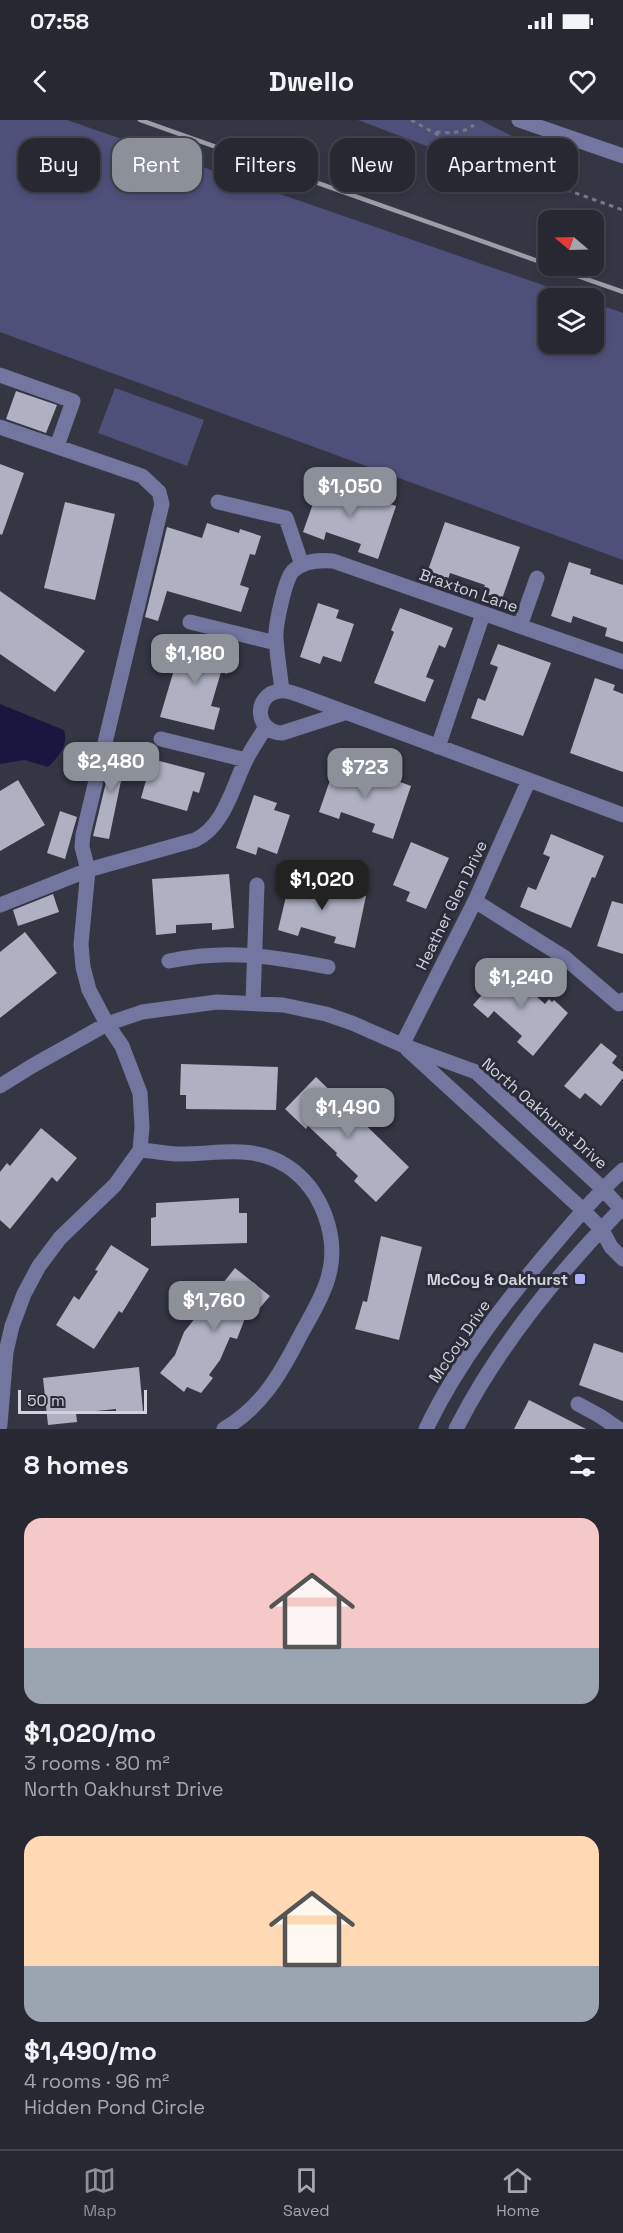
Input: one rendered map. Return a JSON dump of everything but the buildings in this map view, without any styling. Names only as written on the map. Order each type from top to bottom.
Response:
[{"type":"street","points":[[519,120],[623,156]]},
{"type":"street","points":[[0,375],[73,401],[57,446]]},
{"type":"street","points":[[0,427],[142,476],[159,492],[162,504],[82,847],[87,870],[81,944],[83,967],[89,990],[107,1024],[123,1046],[140,1093],[142,1127],[140,1150],[115,1185],[60,1238],[39,1266],[24,1294],[12,1326],[6,1352],[0,1425]]},
{"type":"street","points":[[218,502],[286,518],[302,565],[294,570],[288,579],[275,636],[282,690]]},
{"type":"street","name":"Braxton Lane","points":[[302,565],[318,560],[333,561],[623,662]]},
{"type":"street","points":[[520,626],[537,578]]},
{"type":"street","points":[[438,747],[483,614]]},
{"type":"street","points":[[190,622],[276,643]]},
{"type":"street","points":[[344,713],[282,733],[273,733],[265,728],[261,720],[260,709],[263,700],[272,693],[282,690],[623,815]]},
{"type":"street","points":[[0,905],[87,870],[206,835],[220,817],[246,760],[265,728]]},
{"type":"street","points":[[161,740],[246,760]]},
{"type":"street","name":"Heather Glen Drive","points":[[402,1045],[475,901],[529,780]]},
{"type":"street","points":[[253,1002],[257,885]]},
{"type":"street","points":[[475,901],[564,957],[619,1004],[623,1000]]},
{"type":"street","points":[[169,961],[213,954],[254,955],[328,967]]},
{"type":"street","name":"North Oakhurst Drive","points":[[0,1086],[107,1024],[141,1012],[217,1002],[283,1005],[326,1014],[352,1023],[402,1045],[476,1072],[622,1209]]},
{"type":"street","name":"North Oakhurst Drive","points":[[402,1045],[584,1210],[602,1230],[611,1247],[623,1259]]},
{"type":"street","points":[[140,1150],[176,1154],[235,1151],[262,1154],[302,1177],[315,1193],[326,1217],[331,1261],[322,1294],[272,1387],[246,1415],[224,1429]]},
{"type":"street","name":"McCoy Drive","points":[[426,1429],[468,1356],[522,1282],[602,1188],[623,1170]]},
{"type":"street","points":[[456,1429],[511,1336],[622,1209]]},
{"type":"street","points":[[578,1404],[619,1429]]},
{"type":"path","points":[[411,120],[456,145],[508,169],[623,210]]},
{"type":"path","points":[[433,132],[455,133],[467,130],[474,125]]},
{"type":"shaded area","points":[[0,120],[67,120],[119,138],[112,138],[112,192],[202,192],[202,167],[214,171],[214,192],[275,192],[551,288],[538,288],[538,354],[604,354],[604,306],[623,313],[623,560],[0,332]]},
{"type":"shaded area","points":[[358,120],[480,120],[516,138],[427,138],[427,146],[415,142],[415,138],[405,138]]},
{"type":"shaded area","points":[[115,388],[204,420],[187,466],[98,433]]},
{"type":"shaded area","points":[[0,704],[64,730],[64,746],[48,767],[24,760],[0,764]]},
{"type":"railway","points":[[140,120],[538,261]]},
{"type":"railway","points":[[577,276],[623,292]]},
{"type":"place","name":"McCoy & Oakhurst","points":[[580,1279]]}]
